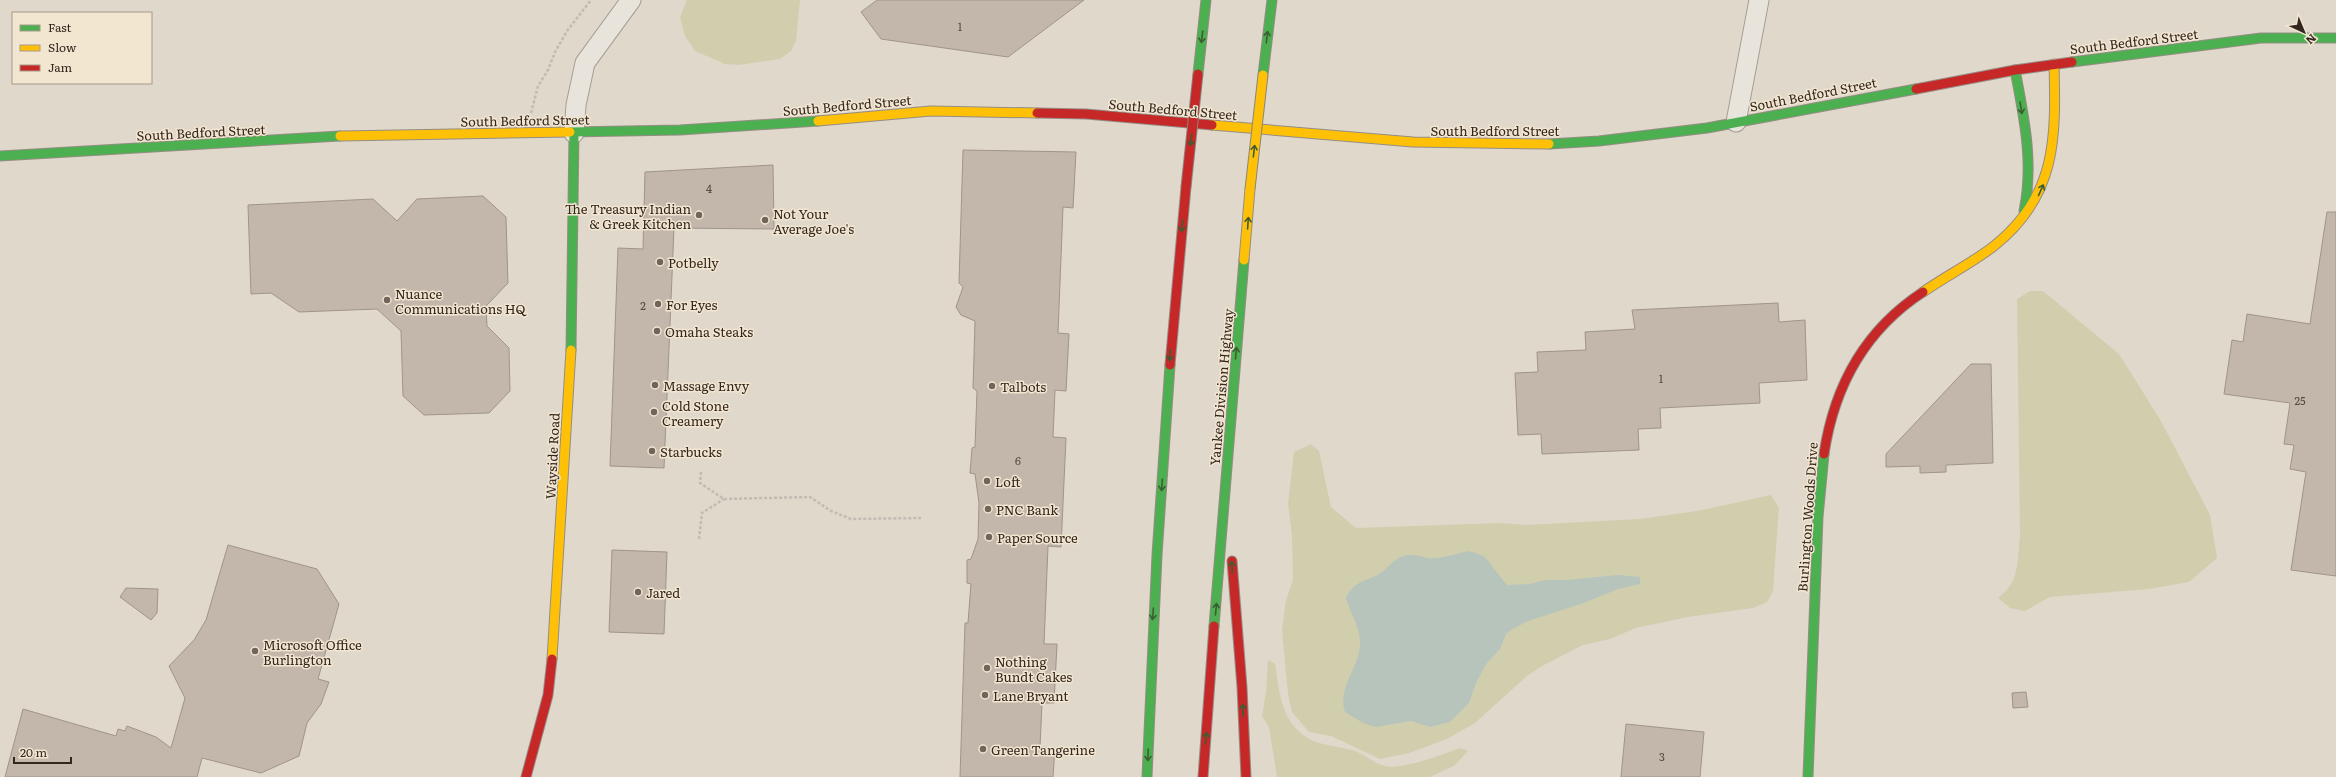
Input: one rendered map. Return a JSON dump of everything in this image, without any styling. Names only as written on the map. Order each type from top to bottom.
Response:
[{"type":"main road","points":[[1147,777],[1152,632],[1173,320],[1206,0]]},
{"type":"main road","name":"Yankee Division Highway","points":[[1203,777],[1250,189],[1272,0]]},
{"type":"main road","name":"South Bedford Street","points":[[0,156],[346,136],[574,133],[717,128],[931,111],[1086,114],[1413,142],[1505,145],[1599,141],[1662,134],[1736,122],[2054,64],[2261,38],[2336,38]]},
{"type":"main road","name":"Burlington Woods Drive","points":[[1808,777],[1811,664],[1821,473],[1826,432],[1836,403],[1857,359],[1884,322],[1919,294],[2004,238],[2020,222],[2040,192],[2050,165],[2055,108],[2054,64]]},
{"type":"main road","name":"Burlington Woods Drive","points":[[2015,70],[2028,156],[2025,209],[2020,222]]},
{"type":"main road","name":"Wayside Road","points":[[526,777],[548,695],[554,645],[572,338],[574,133]]},
{"type":"main road","points":[[1228,462],[1235,617],[1242,686],[1246,777]]},
{"type":"main road","points":[[1138,756],[1150,705]]},
{"type":"street","points":[[574,133],[576,105],[584,63],[631,0]]},
{"type":"street","points":[[1736,122],[1759,0]]},
{"type":"path","points":[[528,133],[532,103],[538,86],[567,31],[591,0]]},
{"type":"path","points":[[701,472],[700,483],[724,499]]},
{"type":"path","points":[[699,539],[702,513],[724,499],[810,497],[831,511],[851,519],[921,518]]},
{"type":"shaded area","points":[[687,0],[800,0],[796,41],[791,51],[780,59],[739,65],[725,64],[695,51],[685,36],[680,17]]},
{"type":"shaded area","points":[[2030,291],[2043,291],[2119,354],[2161,421],[2210,515],[2217,558],[2189,582],[2149,589],[2050,597],[2025,611],[2010,608],[1998,598],[2005,592],[2014,578],[2018,563],[2020,536],[2017,299]]},
{"type":"shaded area","points":[[1311,444],[1319,451],[1331,507],[1356,528],[1500,523],[1526,525],[1639,519],[1697,511],[1771,495],[1779,508],[1773,591],[1767,602],[1753,608],[1688,617],[1636,628],[1610,639],[1583,645],[1542,666],[1527,676],[1475,723],[1447,739],[1409,753],[1380,759],[1331,736],[1309,732],[1292,712],[1288,694],[1282,630],[1286,600],[1293,580],[1292,536],[1288,504],[1294,452]]},
{"type":"shaded area","points":[[1469,551],[1484,556],[1507,585],[1530,584],[1545,580],[1567,580],[1618,575],[1640,577],[1640,584],[1618,589],[1584,603],[1528,621],[1511,630],[1506,634],[1500,649],[1486,664],[1476,683],[1469,703],[1450,722],[1430,727],[1411,721],[1376,727],[1363,723],[1345,712],[1343,703],[1346,686],[1356,662],[1360,645],[1359,632],[1346,598],[1353,587],[1382,572],[1403,556],[1411,555],[1432,558],[1445,557]]},
{"type":"shaded area","points":[[1268,660],[1275,664],[1281,697],[1293,726],[1315,742],[1352,750],[1361,753],[1381,765],[1393,767],[1413,764],[1461,748],[1468,751],[1454,766],[1430,777],[1277,777],[1269,727],[1262,716],[1266,692]]},
{"type":"building","points":[[877,0],[1084,0],[1008,57],[881,39],[861,12]]},
{"type":"building","points":[[963,150],[1076,152],[1073,208],[1063,207],[1058,333],[1069,334],[1066,391],[1055,390],[1053,437],[1066,438],[1061,547],[1048,546],[1044,644],[1057,644],[1054,703],[1042,703],[1040,747],[1055,748],[1053,777],[960,777],[965,623],[968,623],[971,584],[967,583],[967,560],[971,559],[978,539],[979,503],[975,474],[970,473],[972,448],[975,447],[977,391],[973,388],[975,321],[961,315],[956,307],[963,287],[959,283]]},
{"type":"building","points":[[773,165],[774,229],[674,228],[664,468],[610,466],[618,248],[643,249],[645,172]]},
{"type":"building","name":"Nuance Communications HQ","points":[[483,196],[506,217],[508,283],[486,306],[487,326],[509,348],[510,391],[489,413],[424,415],[403,396],[401,331],[377,309],[299,312],[271,293],[251,294],[248,205],[373,199],[397,221],[417,199]]},
{"type":"building","points":[[2327,212],[2336,212],[2336,576],[2291,570],[2306,472],[2290,469],[2294,445],[2284,444],[2290,403],[2224,394],[2232,340],[2243,342],[2247,314],[2310,324]]},
{"type":"building","points":[[1778,303],[1779,322],[1805,320],[1807,380],[1759,383],[1760,403],[1660,408],[1661,428],[1638,429],[1639,450],[1542,454],[1541,434],[1518,435],[1515,373],[1538,372],[1537,352],[1586,350],[1585,332],[1635,329],[1632,310]]},
{"type":"building","points":[[1971,364],[1991,364],[1993,463],[1946,465],[1946,472],[1920,473],[1920,466],[1886,467],[1886,454]]},
{"type":"building","name":"Microsoft Office Burlington","points":[[228,545],[317,569],[339,604],[318,679],[329,682],[321,704],[307,723],[299,756],[261,773],[202,758],[197,777],[5,777],[23,709],[116,736],[118,729],[125,731],[127,726],[156,737],[171,748],[185,698],[169,666],[194,640],[206,620]]},
{"type":"building","name":"Jared","points":[[612,550],[667,552],[664,634],[609,632]]},
{"type":"building","points":[[126,588],[158,589],[157,613],[151,620],[120,597]]},
{"type":"building","points":[[2026,692],[2028,707],[2013,708],[2012,693]]},
{"type":"building","points":[[1626,724],[1704,732],[1700,777],[1621,777]]},
{"type":"traffic: fast","points":[[1198,74],[1206,0]]},
{"type":"traffic: fast","points":[[1263,75],[1272,0]]},
{"type":"traffic: fast","points":[[2072,62],[2261,38],[2336,38]]},
{"type":"traffic: fast","points":[[2015,70],[2027,140],[2028,175],[2024,211]]},
{"type":"traffic: fast","points":[[1549,144],[1599,141],[1707,128],[1916,89]]},
{"type":"traffic: fast","points":[[570,132],[680,130],[818,121]]},
{"type":"traffic: fast","points":[[571,350],[574,133]]},
{"type":"traffic: fast","points":[[0,156],[340,136]]},
{"type":"traffic: fast","points":[[1214,626],[1244,260]]},
{"type":"traffic: fast","points":[[1147,777],[1157,555],[1170,365]]},
{"type":"traffic: fast","points":[[1808,777],[1818,517],[1824,454]]},
{"type":"traffic: slow","points":[[1923,292],[1994,246],[2015,227],[2030,207],[2041,186],[2053,141],[2055,91],[2054,64]]},
{"type":"traffic: slow","points":[[1250,189],[1263,75]]},
{"type":"traffic: slow","points":[[818,121],[931,111],[1037,113]]},
{"type":"traffic: slow","points":[[1212,125],[1413,142],[1549,144]]},
{"type":"traffic: slow","points":[[340,136],[570,132]]},
{"type":"traffic: slow","points":[[1244,260],[1250,189]]},
{"type":"traffic: slow","points":[[552,659],[571,350]]},
{"type":"traffic: jam","points":[[1916,89],[2015,70],[2072,62]]},
{"type":"traffic: jam","points":[[1186,187],[1198,74]]},
{"type":"traffic: jam","points":[[1037,113],[1086,114],[1212,125]]},
{"type":"traffic: jam","points":[[1170,365],[1186,187]]},
{"type":"traffic: jam","points":[[1824,454],[1829,429],[1836,406],[1844,383],[1856,362],[1869,342],[1884,324],[1923,292]]},
{"type":"traffic: jam","points":[[1232,561],[1242,687],[1246,777]]},
{"type":"traffic: jam","points":[[1203,777],[1214,626]]},
{"type":"traffic: jam","points":[[526,777],[548,695],[552,659]]},
{"type":"place","name":"The Treasury Indian & Greek Kitchen","points":[[699,215]]},
{"type":"place","name":"Not Your Average Joe's","points":[[765,220]]},
{"type":"place","name":"Potbelly","points":[[660,262]]},
{"type":"place","name":"Nuance Communications HQ","points":[[387,300]]},
{"type":"place","name":"For Eyes","points":[[658,304]]},
{"type":"place","name":"Omaha Steaks","points":[[657,331]]},
{"type":"place","name":"Massage Envy","points":[[655,385]]},
{"type":"place","name":"Talbots","points":[[992,386]]},
{"type":"place","name":"Cold Stone Creamery","points":[[654,412]]},
{"type":"place","name":"Starbucks","points":[[652,451]]},
{"type":"place","name":"Loft","points":[[987,481]]},
{"type":"place","name":"PNC Bank","points":[[988,509]]},
{"type":"place","name":"Paper Source","points":[[989,537]]},
{"type":"place","name":"Jared","points":[[638,592]]},
{"type":"place","name":"Microsoft Office Burlington","points":[[255,651]]},
{"type":"place","name":"Nothing Bundt Cakes","points":[[987,668]]},
{"type":"place","name":"Lane Bryant","points":[[985,695]]},
{"type":"place","name":"Green Tangerine","points":[[983,749]]}]
